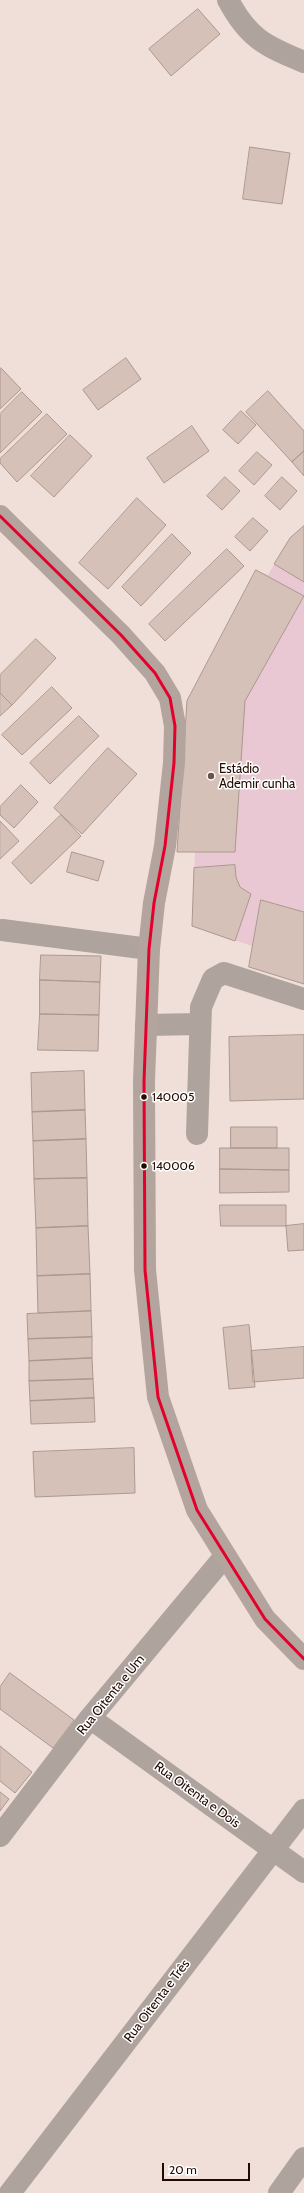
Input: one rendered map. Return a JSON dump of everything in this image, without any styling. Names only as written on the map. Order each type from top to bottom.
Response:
[{"type":"main road","points":[[0,516],[121,635],[155,673],[170,698],[175,726],[174,763],[149,949],[146,1024],[145,1270],[158,1397],[196,1510],[265,1619],[304,1659]]},
{"type":"street","points":[[228,0],[239,20],[255,38],[278,52],[304,62]]},
{"type":"street","points":[[2,930],[149,949]]},
{"type":"street","points":[[197,1134],[201,1007],[205,993],[213,979],[224,973],[304,999]]},
{"type":"street","points":[[146,1024],[200,1024]]},
{"type":"street","name":"Rua Oitenta e Um","points":[[0,1836],[90,1718],[225,1556]]},
{"type":"street","name":"Rua Oitenta e Dois","points":[[90,1718],[304,1872]]},
{"type":"street","name":"Rua Oitenta e Três","points":[[10,2193],[304,1810]]},
{"type":"street","points":[[279,2193],[304,2158]]},
{"type":"shaded area","name":"Estádio Ademir cunha","points":[[304,526],[304,984],[249,967],[252,946],[192,926],[195,852],[177,852],[187,701],[256,570],[268,575],[290,538]]},
{"type":"building","points":[[198,9],[220,34],[171,76],[149,49]]},
{"type":"building","points":[[250,147],[290,153],[282,204],[243,199]]},
{"type":"building","points":[[126,358],[141,379],[98,410],[83,390]]},
{"type":"building","points":[[1,368],[21,389],[0,409],[0,369]]},
{"type":"building","points":[[268,391],[304,431],[304,451],[292,462],[246,412]]},
{"type":"building","points":[[22,392],[42,412],[0,453],[0,414]]},
{"type":"building","points":[[241,411],[256,425],[238,444],[223,430]]},
{"type":"building","points":[[47,414],[67,434],[17,482],[0,463],[0,459]]},
{"type":"building","points":[[192,426],[209,451],[164,483],[147,458]]},
{"type":"building","points":[[70,435],[92,456],[54,497],[31,476]]},
{"type":"building","points":[[304,451],[304,476],[292,462]]},
{"type":"building","points":[[257,452],[272,465],[254,485],[239,471]]},
{"type":"building","points":[[225,477],[240,491],[222,510],[207,496]]},
{"type":"building","points":[[282,477],[297,491],[280,510],[265,496]]},
{"type":"building","points":[[137,498],[166,525],[108,589],[79,563]]},
{"type":"building","points":[[253,518],[268,531],[250,551],[235,537]]},
{"type":"building","points":[[304,526],[304,582],[274,564],[290,538]]},
{"type":"building","points":[[172,534],[191,553],[141,606],[122,587]]},
{"type":"building","points":[[227,549],[244,566],[165,641],[149,624]]},
{"type":"building","name":"Estádio Ademir cunha","points":[[256,570],[304,596],[245,701],[235,852],[177,852],[187,701]]},
{"type":"building","points":[[36,639],[56,658],[12,705],[0,693],[0,675]]},
{"type":"building","points":[[52,687],[72,708],[22,755],[2,735]]},
{"type":"building","points":[[0,693],[12,705],[0,716]]},
{"type":"building","points":[[79,716],[99,736],[50,784],[30,763]]},
{"type":"building","points":[[108,748],[137,774],[82,834],[54,808]]},
{"type":"building","points":[[21,785],[38,802],[14,828],[0,815],[0,807]]},
{"type":"building","points":[[61,815],[81,836],[31,884],[12,863]]},
{"type":"building","points":[[0,821],[19,841],[0,859]]},
{"type":"building","points":[[72,852],[104,861],[98,881],[67,872]]},
{"type":"building","points":[[235,865],[236,877],[240,887],[251,894],[235,941],[192,926],[194,868]]},
{"type":"building","points":[[261,900],[304,912],[304,984],[249,967]]},
{"type":"building","points":[[41,955],[101,956],[100,982],[40,980]]},
{"type":"building","points":[[40,980],[100,982],[99,1015],[40,1014]]},
{"type":"building","points":[[40,1014],[99,1015],[98,1051],[38,1050]]},
{"type":"building","points":[[304,1035],[304,1099],[230,1101],[229,1037]]},
{"type":"building","points":[[84,1071],[85,1110],[32,1112],[31,1073]]},
{"type":"building","points":[[85,1110],[86,1139],[33,1141],[32,1112]]},
{"type":"building","points":[[231,1127],[277,1127],[277,1148],[231,1148]]},
{"type":"building","points":[[86,1139],[87,1178],[34,1179],[33,1141]]},
{"type":"building","points":[[220,1148],[289,1148],[289,1170],[220,1169]]},
{"type":"building","points":[[220,1169],[289,1170],[289,1192],[220,1193]]},
{"type":"building","points":[[87,1178],[88,1226],[36,1228],[34,1179]]},
{"type":"building","points":[[220,1205],[286,1205],[286,1226],[221,1226]]},
{"type":"building","points":[[304,1224],[304,1250],[288,1251],[286,1226]]},
{"type":"building","points":[[88,1226],[90,1274],[37,1276],[36,1228]]},
{"type":"building","points":[[90,1274],[91,1311],[38,1313],[37,1276]]},
{"type":"building","points":[[91,1311],[92,1337],[28,1339],[27,1314]]},
{"type":"building","points":[[249,1325],[255,1387],[229,1389],[223,1328]]},
{"type":"building","points":[[92,1337],[92,1358],[29,1361],[28,1339]]},
{"type":"building","points":[[304,1347],[304,1378],[253,1382],[251,1351]]},
{"type":"building","points":[[92,1358],[93,1379],[29,1381],[29,1361]]},
{"type":"building","points":[[93,1379],[94,1398],[30,1401],[29,1381]]},
{"type":"building","points":[[94,1398],[95,1422],[31,1424],[30,1401]]},
{"type":"building","points":[[134,1448],[135,1493],[35,1497],[33,1452]]},
{"type":"building","points":[[10,1673],[74,1720],[53,1748],[0,1709],[0,1687]]},
{"type":"building","points":[[0,1746],[32,1772],[15,1793],[0,1781]]},
{"type":"building","points":[[0,1792],[9,1799],[0,1811]]},
{"type":"transit line","points":[[0,516],[121,635],[155,673],[170,698],[175,726],[174,763],[165,846],[154,903],[149,949],[144,1081],[145,1270],[158,1397],[197,1510],[265,1619],[304,1659]]},
{"type":"place","name":"Estádio Ademir cunha","points":[[211,776]]},
{"type":"place","name":"140005","points":[[144,1097]]},
{"type":"place","name":"140006","points":[[144,1166]]}]
